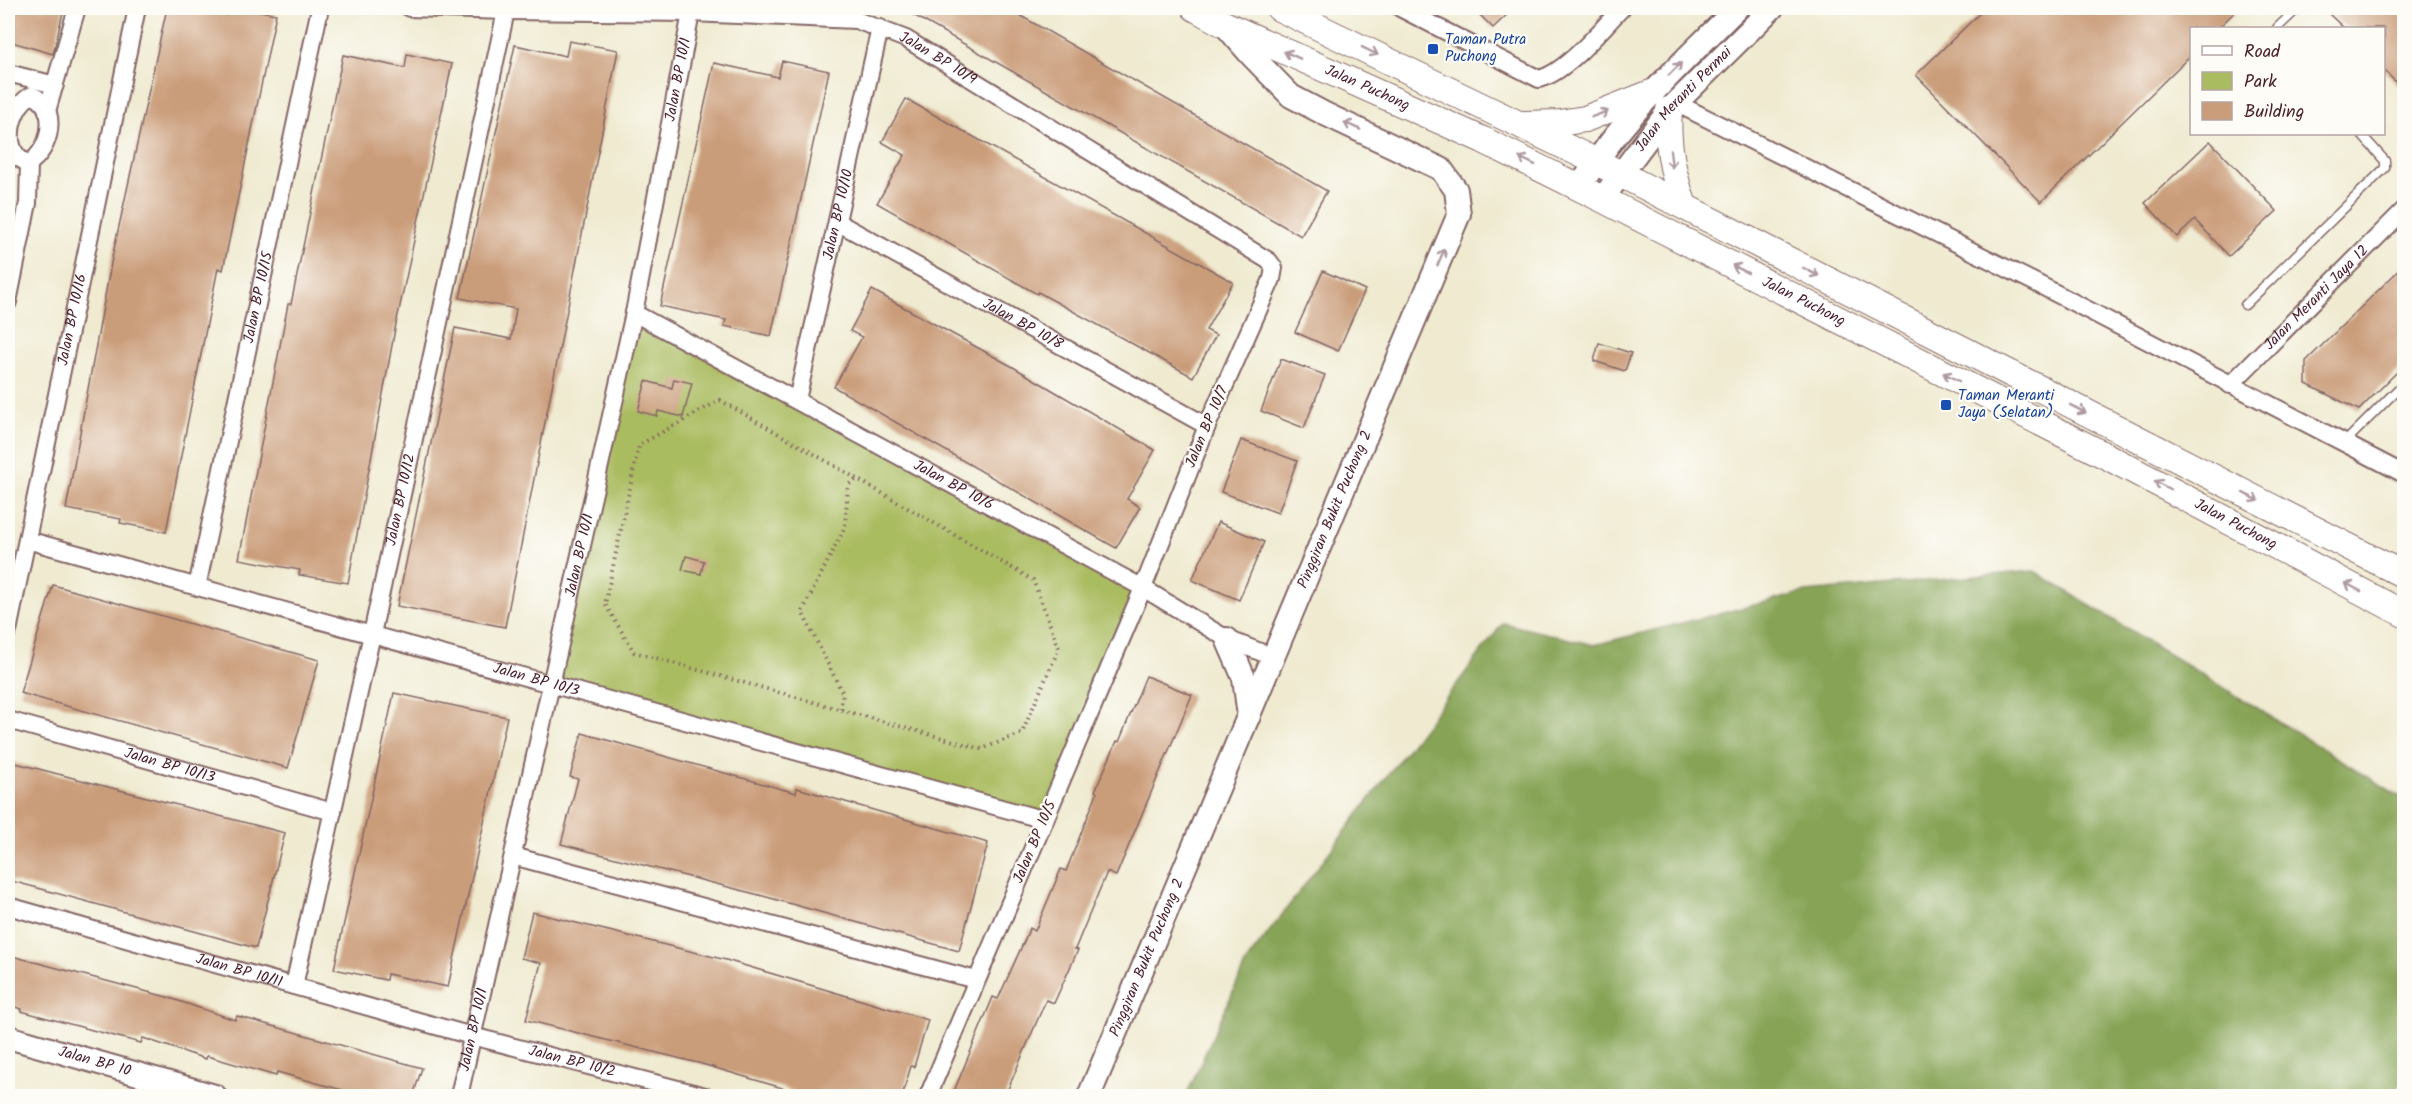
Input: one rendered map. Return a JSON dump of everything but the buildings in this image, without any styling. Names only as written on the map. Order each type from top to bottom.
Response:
[{"type":"main road","name":"Jalan Puchong","points":[[1195,8],[1224,24],[1483,140],[1602,198],[2110,458],[2404,614]]},
{"type":"main road","name":"Jalan Puchong","points":[[1288,10],[1619,173],[2404,575]]},
{"type":"main road","points":[[1521,124],[1560,123],[1665,102],[1672,170],[1684,206]]},
{"type":"street","points":[[29,163],[37,158],[48,136],[47,111],[77,8]]},
{"type":"street","name":"Jalan BP 10/16","points":[[8,631],[137,8]]},
{"type":"street","name":"Jalan BP 10/15","points":[[198,587],[320,8]]},
{"type":"street","name":"Jalan BP 10/9","points":[[409,8],[691,13],[856,20],[906,39],[1269,261],[1274,268]]},
{"type":"street","points":[[1400,8],[1539,79],[1551,76],[1563,66],[1622,8]]},
{"type":"street","points":[[1580,187],[1595,161],[1665,102],[1737,8]]},
{"type":"street","name":"Jalan Meranti Permai","points":[[1602,198],[1665,102],[1772,8]]},
{"type":"street","name":"Jalan BP 10/12","points":[[294,986],[506,11]]},
{"type":"street","name":"Jalan BP 10/1","points":[[459,1096],[634,313],[691,13]]},
{"type":"street","name":"Pinggiran Bukit Puchong 2","points":[[1089,1096],[1459,214],[1456,190],[1441,169],[1291,96],[1224,24]]},
{"type":"street","name":"Jalan BP 10/10","points":[[797,400],[880,28]]},
{"type":"street","points":[[8,73],[55,85]]},
{"type":"street","points":[[29,163],[20,160],[10,146],[12,125],[20,105],[32,95],[43,104],[47,111]]},
{"type":"street","points":[[1665,102],[2036,283],[2404,474]]},
{"type":"street","points":[[8,302],[28,203],[29,163]]},
{"type":"street","name":"Jalan Meranti Jaya 12","points":[[2230,385],[2404,210]]},
{"type":"street","name":"Jalan BP 10/8","points":[[837,222],[1207,426]]},
{"type":"street","name":"Jalan BP 10/7","points":[[1143,588],[1207,426],[1272,279],[1274,268]]},
{"type":"street","name":"Jalan BP 10/6","points":[[634,313],[1143,588],[1227,639],[1273,657]]},
{"type":"street","name":"Jalan BP 10/3","points":[[27,540],[1045,820]]},
{"type":"street","name":"Jalan BP 10/5","points":[[928,1096],[1143,588]]},
{"type":"street","points":[[1227,639],[1244,678],[1249,717]]},
{"type":"street","name":"Jalan BP 10/13","points":[[8,720],[333,812]]},
{"type":"street","points":[[513,856],[976,980]]},
{"type":"street","name":"Jalan BP 10/11","points":[[8,906],[472,1036]]},
{"type":"street","name":"Jalan BP 10","points":[[8,1036],[215,1096]]},
{"type":"street","name":"Jalan BP 10/2","points":[[472,1036],[705,1096]]},
{"type":"lane","points":[[2278,27],[2298,8]]},
{"type":"lane","points":[[2245,305],[2385,168],[2385,161],[2362,135]]},
{"type":"lane","points":[[2344,443],[2404,383]]},
{"type":"path","points":[[720,400],[857,478],[1033,580],[1059,648],[1022,734],[982,749],[634,652],[605,604],[639,445],[720,400]]},
{"type":"path","points":[[840,709],[843,694],[802,612],[845,527],[848,485],[857,478]]},
{"type":"green space","points":[[634,313],[1143,588],[1045,820],[551,684]]},
{"type":"green space","points":[[2034,571],[2404,799],[2404,1078],[2393,1096],[1186,1096],[1247,961],[1503,623],[1594,645],[1806,592]]},
{"type":"place","name":"Taman Putra Puchong","points":[[1433,49]]},
{"type":"place","name":"Taman Meranti Jaya (Selatan)","points":[[1946,405]]}]
